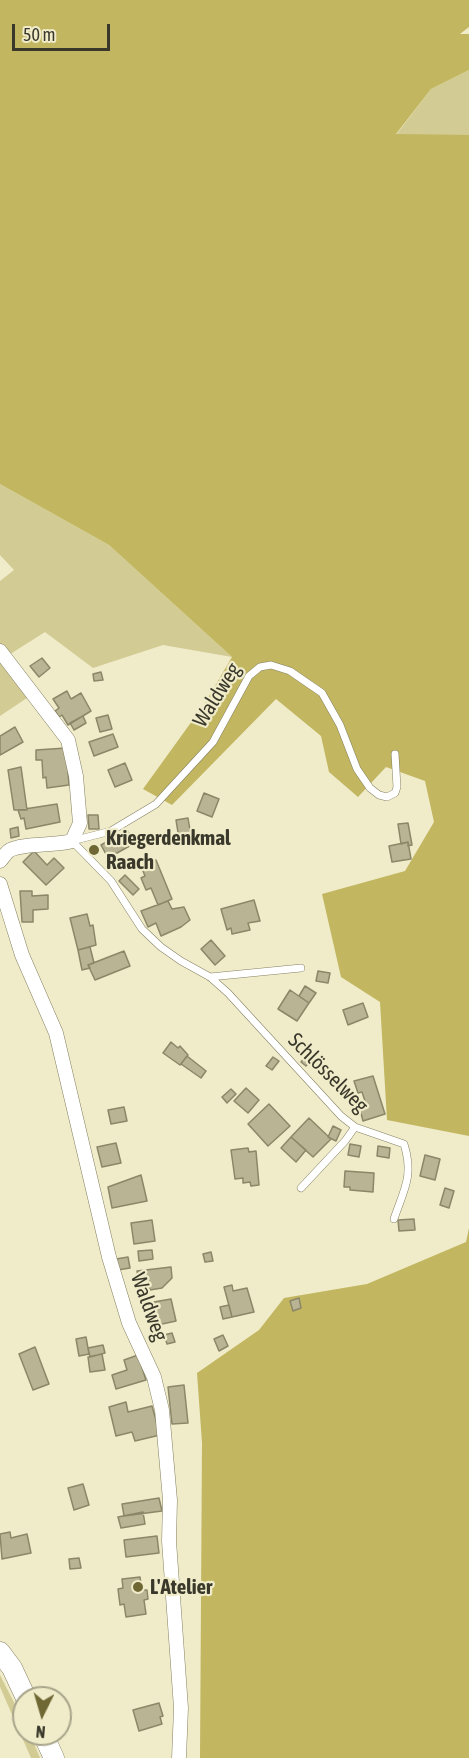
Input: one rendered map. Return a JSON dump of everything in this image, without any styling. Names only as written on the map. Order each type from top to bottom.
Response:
[{"type":"main road","points":[[0,1652],[12,1668],[20,1686]]},
{"type":"street","points":[[0,651],[68,740],[76,776],[80,823],[72,842]]},
{"type":"street","name":"Waldweg","points":[[0,861],[10,850],[72,842]]},
{"type":"street","name":"Waldweg","points":[[0,885],[21,955],[56,1033],[109,1257],[129,1323],[154,1377],[162,1410],[170,1500],[169,1541],[181,1708],[178,1758]]},
{"type":"lane","name":"Waldweg","points":[[72,842],[111,831],[156,804],[213,742],[249,676],[260,667],[272,665],[290,671],[321,693],[340,725],[357,769],[370,788],[379,795],[387,797],[395,793],[397,788],[394,754]]},
{"type":"lane","name":"Schlösselweg","points":[[72,842],[111,881],[142,929],[174,957],[210,977],[228,993],[341,1116],[355,1127],[404,1144],[409,1174],[394,1219]]},
{"type":"lane","points":[[210,977],[301,968]]},
{"type":"lane","points":[[301,1188],[355,1127]]},
{"type":"shaded area","points":[[0,0],[469,0],[469,27],[460,34],[469,34],[469,70],[431,89],[396,134],[469,135],[469,1136],[387,1120],[380,1002],[341,977],[322,894],[405,871],[434,822],[425,781],[386,767],[358,797],[329,772],[321,736],[276,699],[172,805],[143,789],[205,703],[232,657],[109,545],[0,484]]},
{"type":"shaded area","points":[[469,70],[469,135],[396,135],[431,89]]},
{"type":"shaded area","points":[[0,484],[109,545],[232,657],[163,645],[93,668],[45,632],[4,658],[30,696],[0,716],[0,581],[14,570],[0,555]]},
{"type":"shaded area","points":[[469,1228],[469,1758],[200,1758],[202,1443],[197,1373],[259,1330],[284,1298],[367,1284],[466,1242]]},
{"type":"shaded area","points":[[0,1675],[12,1698],[12,1714],[0,1687]]},
{"type":"shaded area","points":[[26,1746],[35,1746],[40,1758],[31,1758]]},
{"type":"building","points":[[42,658],[50,668],[39,677],[30,666]]},
{"type":"building","points":[[101,672],[103,680],[94,681],[93,674]]},
{"type":"building","points":[[67,691],[71,699],[81,693],[91,711],[68,725],[62,715],[59,717],[55,711],[59,708],[53,699]]},
{"type":"building","points":[[108,715],[112,729],[100,732],[96,718]]},
{"type":"building","points":[[83,716],[86,723],[74,730],[70,723]]},
{"type":"building","points":[[15,727],[23,742],[0,755],[0,736]]},
{"type":"building","points":[[113,734],[118,747],[94,756],[89,742]]},
{"type":"building","points":[[66,748],[69,785],[47,788],[46,777],[43,778],[42,760],[36,760],[36,750]]},
{"type":"building","points":[[125,763],[132,780],[115,787],[108,770]]},
{"type":"building","points":[[21,767],[27,810],[14,810],[8,770]]},
{"type":"building","points":[[204,793],[219,799],[212,817],[197,811]]},
{"type":"building","points":[[57,804],[60,822],[26,829],[24,818],[21,819],[18,810]]},
{"type":"building","points":[[88,815],[98,815],[99,829],[89,829]]},
{"type":"building","points":[[188,818],[191,836],[179,839],[176,820]]},
{"type":"building","points":[[408,823],[412,845],[408,846],[408,842],[401,844],[398,824]]},
{"type":"building","points":[[18,827],[19,836],[11,838],[10,829]]},
{"type":"building","points":[[127,830],[135,843],[108,858],[101,845]]},
{"type":"building","points":[[408,842],[411,859],[392,862],[389,846]]},
{"type":"building","points":[[34,851],[47,865],[54,858],[64,868],[46,885],[23,862]]},
{"type":"building","points":[[156,860],[172,899],[158,905],[151,888],[146,890],[141,878],[145,876],[141,866]]},
{"type":"building","points":[[125,875],[139,889],[133,895],[119,881]]},
{"type":"building","points":[[20,891],[32,891],[32,896],[48,895],[48,909],[33,910],[33,922],[22,922]]},
{"type":"building","points":[[254,900],[260,921],[248,923],[250,930],[232,934],[231,928],[227,930],[221,909]]},
{"type":"building","points":[[168,901],[172,909],[184,907],[190,920],[161,936],[156,923],[148,927],[141,911]]},
{"type":"building","points":[[87,914],[90,926],[93,925],[96,945],[78,950],[70,918]]},
{"type":"building","points":[[211,940],[225,956],[215,965],[201,949]]},
{"type":"building","points":[[90,947],[94,963],[88,965],[90,968],[82,970],[78,950]]},
{"type":"building","points":[[124,951],[130,966],[95,980],[88,965]]},
{"type":"building","points":[[318,971],[330,973],[328,983],[316,981]]},
{"type":"building","points":[[305,986],[316,993],[309,1003],[299,996]]},
{"type":"building","points":[[290,990],[309,1003],[297,1021],[278,1009]]},
{"type":"building","points":[[363,1003],[368,1017],[348,1025],[343,1010]]},
{"type":"building","points":[[171,1042],[178,1048],[180,1046],[188,1055],[180,1065],[163,1053]]},
{"type":"building","points":[[308,1053],[313,1058],[306,1066],[301,1062]]},
{"type":"building","points":[[187,1056],[206,1071],[201,1078],[181,1064]]},
{"type":"building","points":[[273,1057],[279,1061],[272,1070],[266,1066]]},
{"type":"building","points":[[373,1076],[385,1114],[363,1121],[359,1106],[366,1104],[362,1092],[358,1093],[354,1081]]},
{"type":"building","points":[[246,1088],[259,1100],[248,1113],[234,1101]]},
{"type":"building","points":[[231,1089],[236,1094],[227,1103],[222,1097]]},
{"type":"building","points":[[269,1104],[290,1126],[268,1146],[248,1124]]},
{"type":"building","points":[[124,1107],[127,1121],[111,1124],[108,1110]]},
{"type":"building","points":[[309,1118],[331,1139],[313,1157],[291,1137]]},
{"type":"building","points":[[333,1126],[341,1130],[336,1141],[328,1137]]},
{"type":"building","points":[[291,1137],[306,1150],[296,1162],[281,1148]]},
{"type":"building","points":[[116,1143],[121,1163],[102,1167],[97,1147]]},
{"type":"building","points":[[350,1144],[361,1146],[359,1157],[348,1155]]},
{"type":"building","points":[[378,1146],[390,1148],[389,1158],[377,1156]]},
{"type":"building","points":[[248,1148],[249,1152],[256,1151],[259,1185],[251,1186],[250,1182],[243,1183],[243,1178],[235,1179],[231,1150]]},
{"type":"building","points":[[425,1155],[440,1159],[435,1180],[420,1176]]},
{"type":"building","points":[[345,1171],[374,1173],[373,1192],[350,1190],[350,1187],[344,1187]]},
{"type":"building","points":[[141,1175],[147,1201],[112,1208],[108,1187]]},
{"type":"building","points":[[445,1188],[454,1191],[449,1208],[440,1205]]},
{"type":"building","points":[[414,1219],[415,1230],[399,1231],[398,1220]]},
{"type":"building","points":[[152,1220],[155,1241],[134,1244],[131,1223]]},
{"type":"building","points":[[152,1250],[153,1259],[139,1261],[138,1251]]},
{"type":"building","points":[[211,1252],[213,1261],[205,1262],[203,1254]]},
{"type":"building","points":[[128,1257],[130,1268],[118,1270],[116,1259]]},
{"type":"building","points":[[171,1267],[172,1278],[162,1288],[150,1290],[149,1284],[139,1285],[137,1271]]},
{"type":"building","points":[[232,1285],[233,1291],[247,1288],[254,1312],[232,1317],[224,1287]]},
{"type":"building","points":[[299,1298],[301,1308],[293,1311],[290,1301]]},
{"type":"building","points":[[171,1299],[176,1321],[153,1326],[148,1303]]},
{"type":"building","points":[[229,1305],[232,1317],[223,1319],[220,1307]]},
{"type":"building","points":[[172,1333],[175,1342],[167,1344],[164,1335]]},
{"type":"building","points":[[223,1335],[228,1346],[219,1351],[214,1339]]},
{"type":"building","points":[[86,1337],[89,1354],[79,1356],[76,1339]]},
{"type":"building","points":[[103,1345],[105,1353],[90,1357],[88,1348]]},
{"type":"building","points":[[35,1347],[49,1384],[33,1390],[19,1354]]},
{"type":"building","points":[[102,1354],[105,1370],[90,1372],[88,1357]]},
{"type":"building","points":[[138,1355],[146,1380],[116,1389],[112,1375],[127,1370],[124,1360]]},
{"type":"building","points":[[184,1385],[188,1423],[172,1424],[168,1387]]},
{"type":"building","points":[[126,1402],[128,1412],[152,1406],[160,1435],[135,1441],[132,1432],[116,1436],[109,1407]]},
{"type":"building","points":[[83,1484],[89,1505],[74,1510],[68,1488]]},
{"type":"building","points":[[159,1498],[162,1511],[124,1516],[122,1504]]},
{"type":"building","points":[[143,1512],[145,1524],[121,1528],[118,1517]]},
{"type":"building","points":[[10,1532],[11,1538],[27,1534],[31,1553],[2,1559],[0,1534]]},
{"type":"building","points":[[157,1536],[159,1553],[126,1557],[124,1540]]},
{"type":"building","points":[[79,1558],[81,1568],[70,1569],[69,1559]]},
{"type":"building","points":[[140,1577],[142,1590],[147,1590],[148,1599],[144,1600],[146,1614],[126,1617],[124,1604],[120,1605],[118,1589],[123,1588],[122,1579]]},
{"type":"building","points":[[159,1703],[163,1716],[160,1717],[162,1724],[139,1731],[133,1710]]},
{"type":"place","name":"Kriegerdenkmal Raach","points":[[94,850]]},
{"type":"place","name":"L'Atelier","points":[[138,1587]]}]
